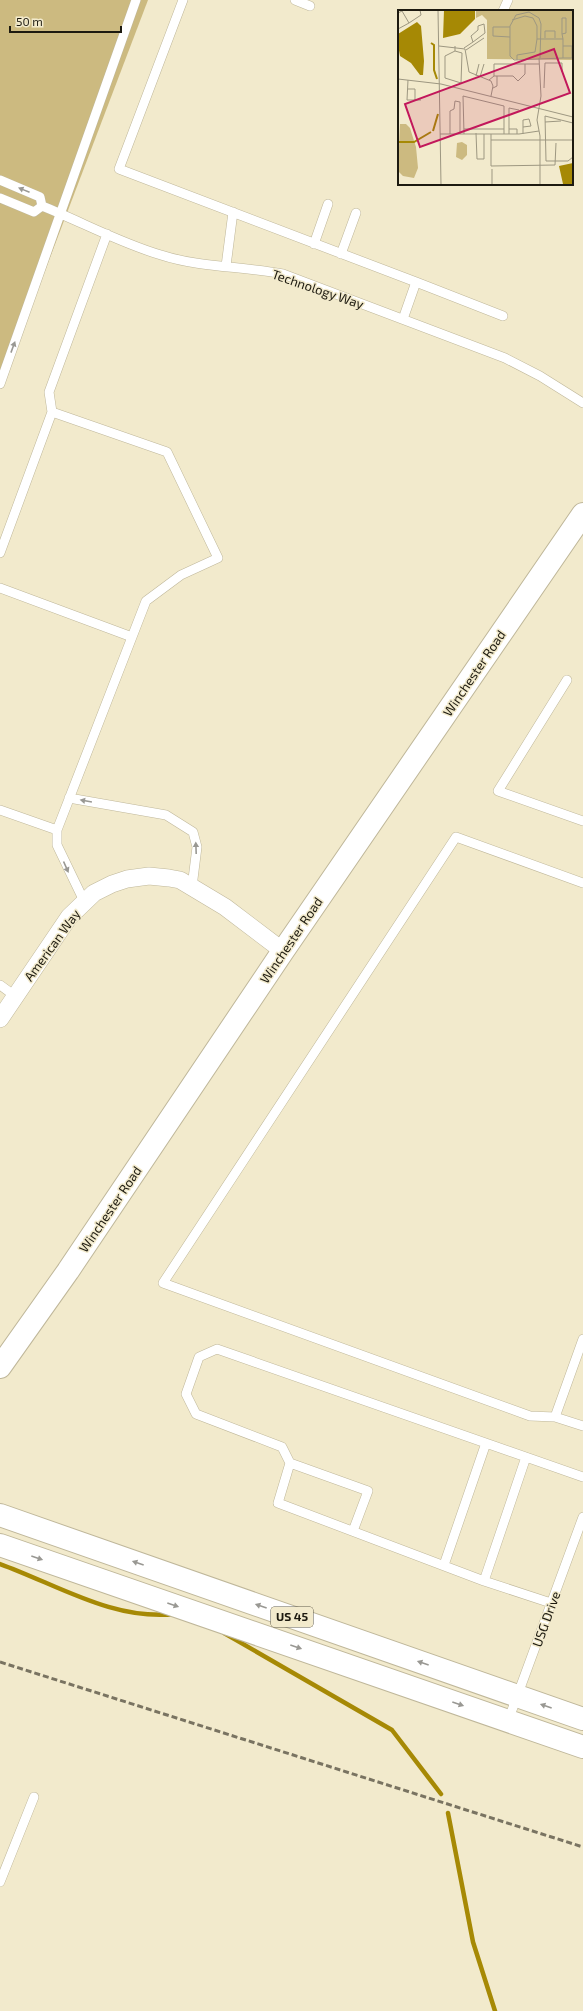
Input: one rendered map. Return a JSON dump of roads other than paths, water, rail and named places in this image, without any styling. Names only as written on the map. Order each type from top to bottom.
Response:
[{"type":"main road","name":"Winchester Road","points":[[0,1367],[68,1271],[283,951],[583,514]]},
{"type":"main road","name":"US 45","points":[[0,1515],[583,1718]]},
{"type":"main road","name":"US 45","points":[[0,1545],[583,1747]]},
{"type":"street","name":"American Way","points":[[0,1019],[69,917],[84,901],[112,884],[127,879],[149,876],[169,878],[192,887],[225,907],[283,951]]},
{"type":"lane","points":[[0,384],[136,0]]},
{"type":"lane","points":[[183,0],[119,169],[503,316]]},
{"type":"lane","points":[[295,0],[310,6]]},
{"type":"lane","points":[[503,10],[508,0]]},
{"type":"lane","points":[[0,180],[40,197],[42,206],[34,212],[0,198]]},
{"type":"lane","points":[[314,244],[328,204]]},
{"type":"lane","name":"Technology Way","points":[[42,206],[162,256],[206,264],[283,274],[505,358],[540,376],[583,403]]},
{"type":"lane","points":[[226,266],[233,212]]},
{"type":"lane","points":[[341,254],[356,212]]},
{"type":"lane","points":[[0,553],[52,412],[49,392],[107,234]]},
{"type":"lane","points":[[403,319],[416,282]]},
{"type":"lane","points":[[52,412],[167,452],[218,558],[180,575],[146,601],[69,798],[57,830],[57,845],[84,901]]},
{"type":"lane","points":[[0,588],[132,637]]},
{"type":"lane","points":[[567,680],[498,791],[583,820]]},
{"type":"lane","points":[[69,798],[166,815],[193,832],[197,847],[192,887]]},
{"type":"lane","points":[[0,810],[57,830]]},
{"type":"lane","points":[[583,883],[456,838],[163,1283],[530,1416],[555,1417],[583,1426]]},
{"type":"lane","points":[[0,985],[15,996]]},
{"type":"lane","points":[[555,1417],[583,1339]]},
{"type":"lane","points":[[551,1604],[278,1503],[290,1463],[282,1447],[196,1414],[186,1394],[199,1357],[217,1349],[583,1477]]},
{"type":"lane","points":[[444,1565],[486,1443]]},
{"type":"lane","points":[[484,1580],[526,1457]]},
{"type":"lane","points":[[290,1463],[368,1491],[353,1531]]},
{"type":"lane","name":"USG Drive","points":[[508,1721],[583,1517]]},
{"type":"lane","points":[[0,1879],[34,1797]]},
{"type":"waterway","points":[[0,1564],[107,1607],[152,1615],[175,1614]]},
{"type":"waterway","points":[[224,1633],[392,1730],[441,1794]]},
{"type":"waterway","points":[[448,1813],[473,1942],[495,2011]]},
{"type":"railway","points":[[0,1662],[583,1847]]}]
